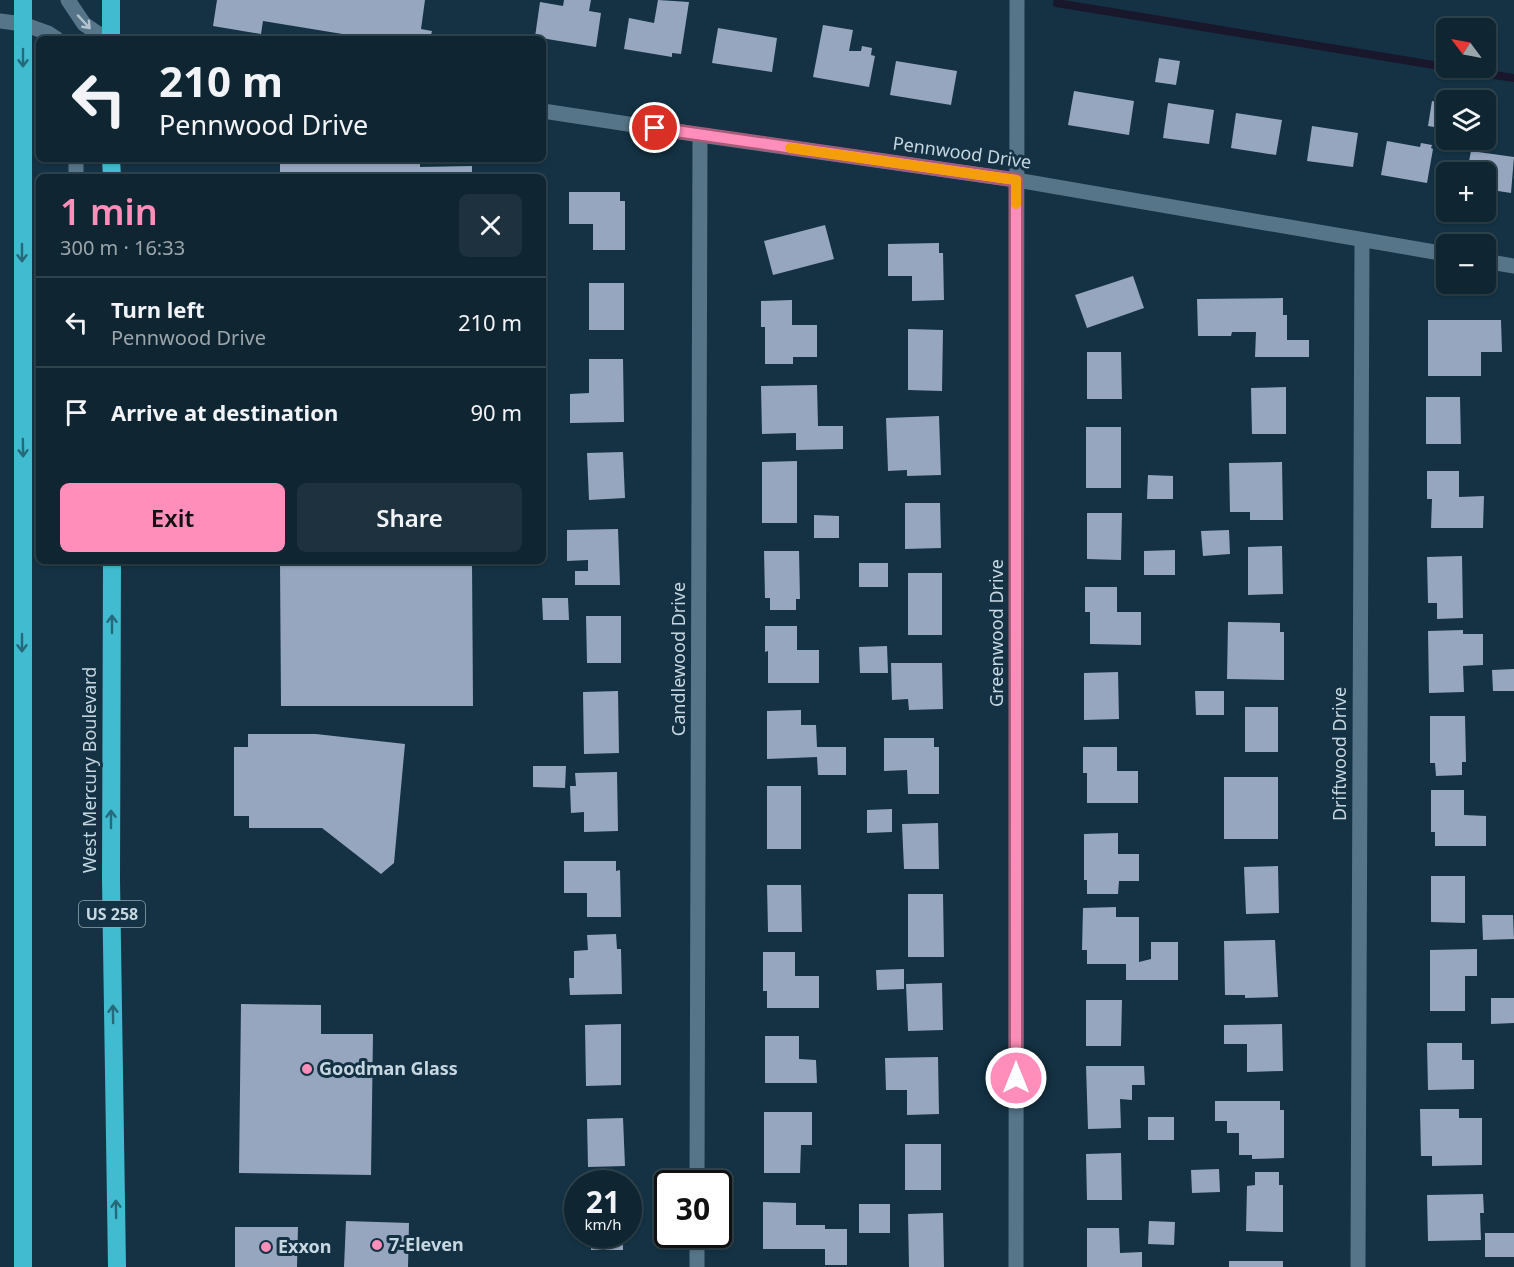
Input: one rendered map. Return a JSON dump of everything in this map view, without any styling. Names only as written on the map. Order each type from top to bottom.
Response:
[{"type":"highway","points":[[23,0],[23,1267]]},
{"type":"highway","points":[[111,0],[111,36]]},
{"type":"highway","name":"West Mercury Boulevard","points":[[112,564],[111,891],[117,1267]]},
{"type":"street","points":[[68,0],[84,24],[102,36]]},
{"type":"street","name":"Greenwood Drive","points":[[1016,1267],[1017,0]]},
{"type":"street","points":[[0,21],[23,24],[51,36]]},
{"type":"street","name":"Pennwood Drive","points":[[546,111],[1016,180],[1436,252]]},
{"type":"street","name":"Candlewood Drive","points":[[697,1170],[700,135]]},
{"type":"street","name":"Driftwood Drive","points":[[1358,1267],[1362,241]]},
{"type":"street","points":[[1496,263],[1514,266]]},
{"type":"street","points":[[697,1248],[697,1267]]},
{"type":"building","points":[[217,0],[425,0],[421,29],[432,31],[431,36],[355,36],[263,21],[261,34],[213,26]]},
{"type":"building","points":[[564,0],[591,0],[589,11],[601,13],[596,47],[546,39],[546,36],[535,36],[540,2],[563,6]]},
{"type":"building","points":[[658,0],[689,2],[681,54],[672,53],[672,57],[624,49],[629,18],[654,23]]},
{"type":"building","points":[[823,25],[853,30],[849,51],[861,51],[862,46],[872,48],[871,55],[875,56],[869,87],[813,77]]},
{"type":"building","points":[[718,28],[777,38],[772,72],[712,63]]},
{"type":"building","points":[[1159,58],[1180,61],[1176,85],[1155,82]]},
{"type":"building","points":[[896,61],[957,71],[951,105],[890,95]]},
{"type":"building","points":[[1074,91],[1134,101],[1129,135],[1068,125]]},
{"type":"building","points":[[1432,101],[1436,102],[1436,127],[1428,126]]},
{"type":"building","points":[[1168,103],[1214,110],[1209,144],[1163,138]]},
{"type":"building","points":[[1236,113],[1282,120],[1276,155],[1231,148]]},
{"type":"building","points":[[1312,126],[1358,133],[1353,167],[1307,161]]},
{"type":"building","points":[[1387,141],[1420,147],[1421,143],[1432,145],[1427,183],[1381,175]]},
{"type":"building","points":[[1471,151],[1514,157],[1511,193],[1496,191],[1496,162],[1469,162]]},
{"type":"building","points":[[280,162],[420,162],[420,167],[472,166],[472,174],[280,174]]},
{"type":"building","points":[[569,192],[620,192],[620,201],[625,201],[625,250],[593,250],[593,224],[569,224]]},
{"type":"building","points":[[825,225],[834,259],[773,275],[764,241]]},
{"type":"building","points":[[939,243],[939,253],[943,253],[944,300],[912,301],[912,276],[888,276],[888,244]]},
{"type":"building","points":[[1133,276],[1144,308],[1087,328],[1075,295]]},
{"type":"building","points":[[589,283],[624,283],[624,330],[589,330]]},
{"type":"building","points":[[1283,298],[1283,315],[1287,315],[1287,340],[1309,340],[1309,357],[1255,357],[1256,332],[1232,332],[1231,336],[1198,336],[1197,299]]},
{"type":"building","points":[[792,300],[792,325],[817,325],[817,357],[793,357],[793,364],[765,364],[765,327],[761,327],[761,301]]},
{"type":"building","points":[[1428,320],[1501,320],[1502,352],[1481,352],[1481,376],[1428,376]]},
{"type":"building","points":[[908,329],[943,330],[942,391],[908,390]]},
{"type":"building","points":[[1087,352],[1121,352],[1122,399],[1087,399]]},
{"type":"building","points":[[589,359],[623,359],[624,422],[570,423],[570,394],[589,393]]},
{"type":"building","points":[[817,385],[818,426],[843,426],[843,449],[796,450],[796,433],[762,434],[761,386]]},
{"type":"building","points":[[1286,387],[1286,434],[1252,434],[1251,388]]},
{"type":"building","points":[[1426,397],[1460,397],[1461,444],[1426,444]]},
{"type":"building","points":[[939,416],[941,475],[907,476],[907,470],[888,471],[886,418]]},
{"type":"building","points":[[1086,427],[1121,427],[1121,488],[1086,488]]},
{"type":"building","points":[[623,452],[625,498],[589,500],[587,453]]},
{"type":"building","points":[[797,461],[797,523],[762,523],[762,462]]},
{"type":"building","points":[[1282,462],[1283,520],[1250,520],[1250,512],[1230,512],[1229,463]]},
{"type":"building","points":[[1427,471],[1459,471],[1459,497],[1484,496],[1483,528],[1431,528],[1432,499],[1427,499]]},
{"type":"building","points":[[1148,475],[1173,476],[1173,499],[1147,499]]},
{"type":"building","points":[[905,503],[940,503],[941,548],[905,549]]},
{"type":"building","points":[[1087,513],[1122,513],[1121,560],[1087,559]]},
{"type":"building","points":[[814,515],[839,516],[839,538],[814,538]]},
{"type":"building","points":[[618,529],[620,585],[575,585],[575,571],[588,571],[588,560],[567,561],[567,530]]},
{"type":"building","points":[[1229,530],[1230,554],[1203,556],[1201,531]]},
{"type":"building","points":[[1282,546],[1283,594],[1248,595],[1248,547]]},
{"type":"building","points":[[1175,550],[1175,575],[1144,575],[1144,551]]},
{"type":"building","points":[[764,551],[799,551],[800,599],[796,599],[796,610],[770,610],[770,598],[765,598]]},
{"type":"building","points":[[1462,556],[1463,618],[1437,619],[1437,603],[1428,603],[1427,557]]},
{"type":"building","points":[[859,563],[888,563],[888,587],[859,587]]},
{"type":"building","points":[[280,564],[472,564],[473,706],[281,706]]},
{"type":"building","points":[[908,573],[942,573],[942,635],[908,635]]},
{"type":"building","points":[[1085,587],[1117,587],[1117,612],[1141,612],[1141,645],[1090,644],[1090,612],[1085,612]]},
{"type":"building","points":[[542,598],[568,598],[569,620],[543,620]]},
{"type":"building","points":[[586,616],[621,616],[621,663],[587,663]]},
{"type":"building","points":[[1228,622],[1280,623],[1280,632],[1284,632],[1284,680],[1227,679]]},
{"type":"building","points":[[765,626],[797,626],[797,650],[819,650],[819,683],[768,683]]},
{"type":"building","points":[[1463,630],[1463,634],[1483,634],[1483,665],[1463,666],[1464,692],[1429,693],[1428,631]]},
{"type":"building","points":[[887,646],[888,673],[860,673],[859,647]]},
{"type":"building","points":[[891,663],[942,663],[943,709],[909,710],[908,699],[892,700]]},
{"type":"building","points":[[1514,669],[1514,691],[1493,691],[1492,670]]},
{"type":"building","points":[[1118,672],[1119,719],[1084,720],[1084,673]]},
{"type":"building","points":[[618,691],[619,753],[584,754],[583,692]]},
{"type":"building","points":[[1195,691],[1224,691],[1224,715],[1196,715]]},
{"type":"building","points":[[1245,707],[1278,707],[1278,752],[1245,752]]},
{"type":"building","points":[[801,710],[801,725],[816,725],[817,747],[846,747],[846,775],[818,775],[817,757],[767,759],[767,711]]},
{"type":"building","points":[[1430,716],[1465,716],[1466,762],[1462,762],[1462,775],[1436,776],[1435,763],[1430,763]]},
{"type":"building","points":[[248,734],[316,734],[405,744],[394,863],[381,874],[322,828],[249,828],[249,816],[234,816],[234,747],[248,747]]},
{"type":"building","points":[[884,738],[934,738],[934,747],[939,747],[939,794],[908,794],[907,770],[884,771]]},
{"type":"building","points":[[1083,747],[1117,747],[1117,771],[1138,771],[1138,803],[1087,803],[1087,773],[1083,773]]},
{"type":"building","points":[[533,766],[566,766],[565,788],[533,787]]},
{"type":"building","points":[[617,772],[618,831],[584,832],[584,812],[571,813],[570,786],[576,786],[575,773]]},
{"type":"building","points":[[1224,777],[1278,777],[1278,839],[1224,839]]},
{"type":"building","points":[[767,786],[801,786],[801,849],[767,849]]},
{"type":"building","points":[[1431,790],[1464,790],[1464,815],[1486,816],[1486,846],[1435,846],[1435,832],[1431,832]]},
{"type":"building","points":[[892,809],[892,832],[867,833],[867,810]]},
{"type":"building","points":[[938,823],[939,869],[904,869],[902,824]]},
{"type":"building","points":[[1118,833],[1118,854],[1139,854],[1139,881],[1119,881],[1118,894],[1087,894],[1087,880],[1084,880],[1084,834]]},
{"type":"building","points":[[564,861],[616,861],[616,871],[620,870],[621,917],[587,917],[587,893],[564,893]]},
{"type":"building","points":[[1278,866],[1279,913],[1246,914],[1244,867]]},
{"type":"building","points":[[1431,876],[1465,876],[1465,923],[1431,922]]},
{"type":"building","points":[[767,885],[801,885],[802,932],[768,932]]},
{"type":"building","points":[[908,894],[943,894],[944,957],[908,957]]},
{"type":"building","points":[[1116,907],[1116,917],[1139,917],[1139,962],[1151,959],[1151,942],[1178,942],[1178,980],[1126,980],[1126,964],[1087,964],[1087,950],[1082,950],[1083,908]]},
{"type":"building","points":[[1482,915],[1513,915],[1514,939],[1483,940]]},
{"type":"building","points":[[616,934],[617,949],[621,949],[622,994],[570,995],[569,978],[574,978],[574,951],[588,950],[587,935]]},
{"type":"building","points":[[1275,940],[1278,997],[1245,998],[1245,995],[1225,995],[1224,941]]},
{"type":"building","points":[[1477,949],[1477,976],[1465,976],[1465,1011],[1430,1011],[1430,950]]},
{"type":"building","points":[[763,952],[795,952],[795,976],[819,976],[819,1008],[767,1008],[767,991],[763,991]]},
{"type":"building","points":[[904,969],[904,989],[877,990],[876,970]]},
{"type":"building","points":[[942,983],[943,1030],[908,1031],[906,984]]},
{"type":"building","points":[[1491,998],[1514,998],[1514,1023],[1491,1024]]},
{"type":"building","points":[[1086,1000],[1122,1000],[1121,1046],[1086,1046]]},
{"type":"building","name":"Goodman Glass","points":[[241,1004],[321,1005],[321,1034],[373,1034],[371,1175],[239,1173]]},
{"type":"building","points":[[621,1024],[621,1085],[586,1086],[585,1025]]},
{"type":"building","points":[[1282,1024],[1283,1071],[1247,1072],[1247,1044],[1224,1044],[1224,1025]]},
{"type":"building","points":[[765,1036],[799,1036],[799,1059],[816,1060],[817,1083],[765,1083]]},
{"type":"building","points":[[1427,1043],[1462,1043],[1462,1060],[1474,1060],[1474,1089],[1428,1090]]},
{"type":"building","points":[[938,1057],[939,1114],[907,1115],[907,1090],[886,1090],[885,1058]]},
{"type":"building","points":[[1086,1066],[1144,1066],[1145,1085],[1132,1085],[1132,1100],[1120,1099],[1121,1128],[1088,1129]]},
{"type":"building","points":[[1215,1101],[1280,1101],[1280,1110],[1284,1110],[1284,1158],[1252,1159],[1252,1155],[1239,1155],[1239,1133],[1227,1133],[1227,1121],[1215,1121]]},
{"type":"building","points":[[1420,1109],[1459,1109],[1459,1118],[1482,1118],[1482,1165],[1432,1166],[1432,1156],[1421,1156]]},
{"type":"building","points":[[764,1112],[812,1112],[812,1145],[801,1145],[800,1173],[764,1173]]},
{"type":"building","points":[[1148,1117],[1174,1117],[1174,1140],[1148,1140]]},
{"type":"building","points":[[623,1118],[625,1166],[588,1167],[587,1119]]},
{"type":"building","points":[[905,1144],[941,1144],[941,1190],[905,1190]]},
{"type":"building","points":[[1121,1153],[1122,1200],[1087,1200],[1086,1154]]},
{"type":"building","points":[[1219,1169],[1220,1192],[1192,1193],[1191,1170]]},
{"type":"building","points":[[1255,1172],[1279,1172],[1279,1185],[1283,1185],[1283,1232],[1246,1231],[1247,1186],[1255,1185]]},
{"type":"building","points":[[1483,1194],[1484,1213],[1480,1213],[1481,1240],[1428,1241],[1427,1195]]},
{"type":"building","points":[[763,1202],[796,1203],[796,1225],[825,1225],[825,1229],[847,1229],[847,1265],[825,1265],[825,1249],[763,1249]]},
{"type":"building","points":[[859,1204],[890,1204],[890,1233],[859,1233]]},
{"type":"building","points":[[943,1213],[944,1267],[909,1267],[908,1214]]},
{"type":"building","name":"7-Eleven","points":[[346,1221],[409,1223],[408,1267],[344,1267]]},
{"type":"building","points":[[1149,1221],[1175,1222],[1174,1245],[1148,1244]]},
{"type":"building","name":"Exxon","points":[[235,1227],[298,1227],[297,1267],[235,1267]]},
{"type":"building","points":[[1087,1228],[1119,1228],[1120,1253],[1142,1252],[1142,1267],[1087,1267]]},
{"type":"building","points":[[1485,1233],[1514,1233],[1514,1257],[1485,1257]]},
{"type":"building","points":[[591,1248],[623,1248],[623,1250],[591,1250]]},
{"type":"building","points":[[1229,1261],[1283,1261],[1283,1267],[1229,1267]]},
{"type":"waterway","points":[[1057,3],[1436,65]]},
{"type":"waterway","points":[[1496,75],[1514,78]]},
{"type":"slow traffic","points":[[790,148],[1016,180],[1016,204]]},
{"type":"place","name":"Goodman Glass","points":[[307,1069]]},
{"type":"place","name":"7-Eleven","points":[[377,1245]]},
{"type":"place","name":"Exxon","points":[[266,1247]]},
{"type":"route","points":[[655,128],[1016,180],[1016,1078]]}]
